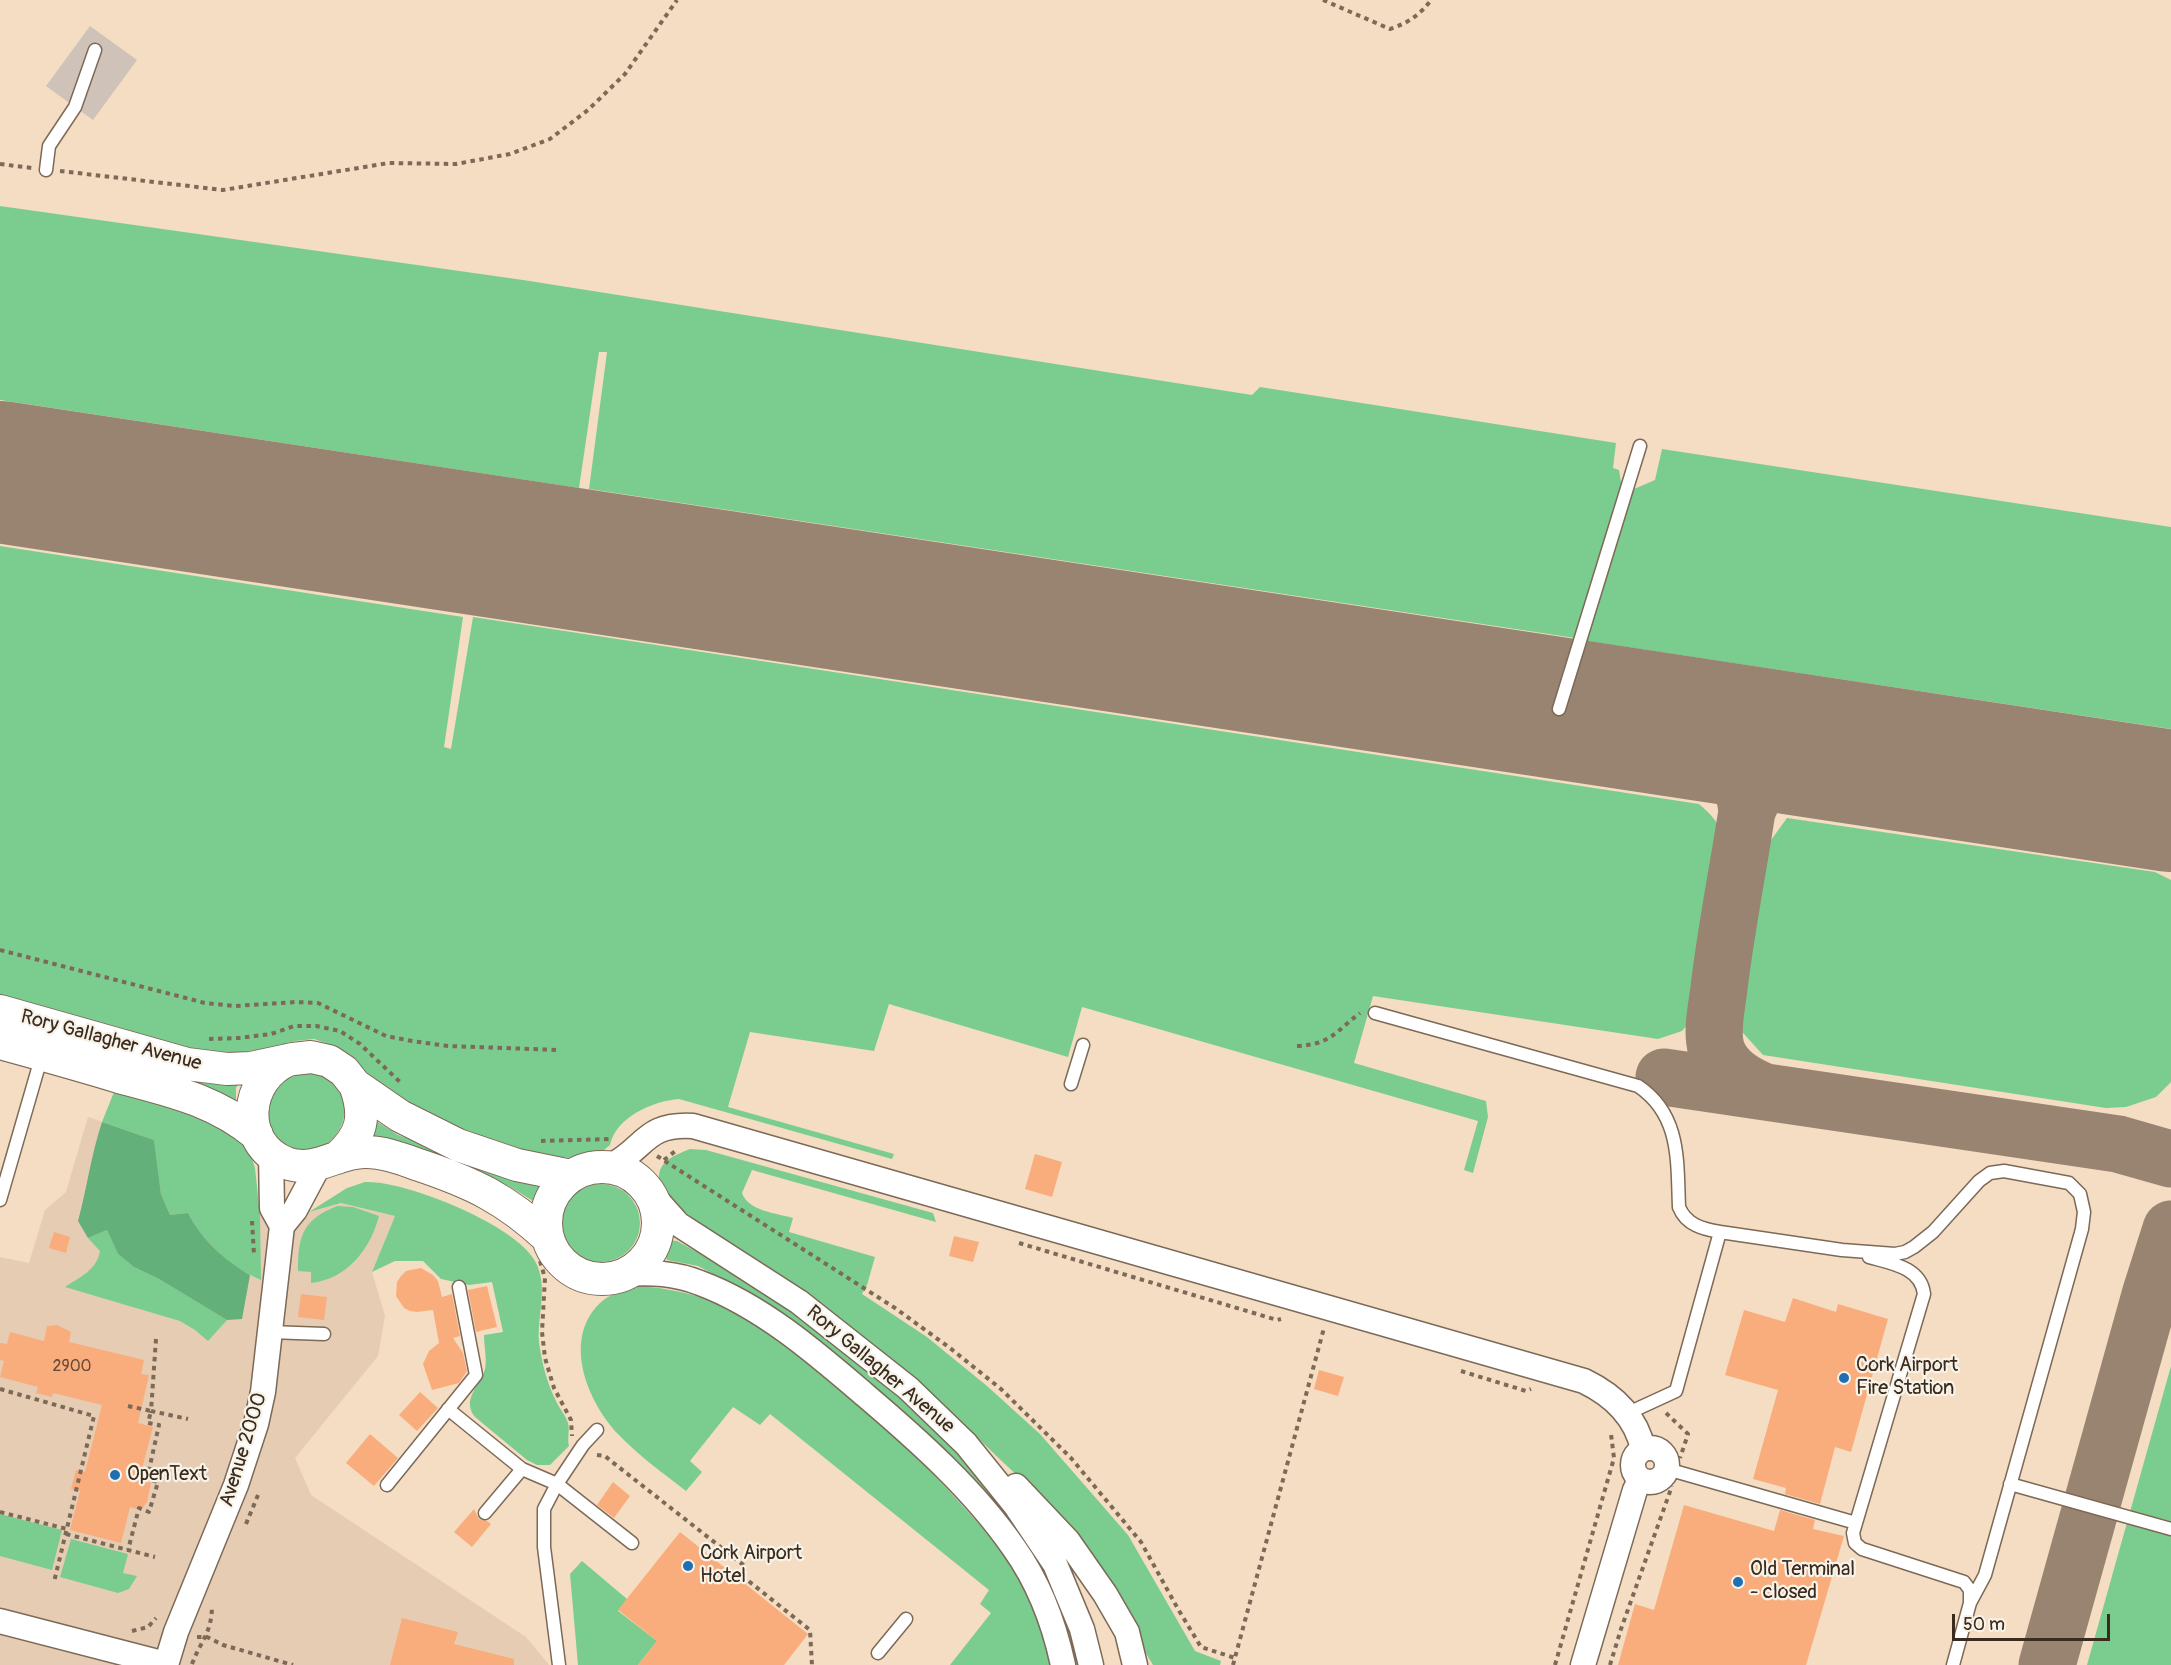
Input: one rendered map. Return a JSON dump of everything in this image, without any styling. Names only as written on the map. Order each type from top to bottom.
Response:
[{"type":"street","name":"Rory Gallagher Avenue","points":[[0,1011],[187,1064],[227,1069],[250,1068],[311,1057],[329,1061],[344,1071],[355,1085],[400,1116],[458,1145],[517,1165],[571,1176],[588,1168],[629,1164],[678,1224],[799,1302],[908,1388],[966,1444],[1016,1506],[1055,1564],[1082,1629],[1091,1665]]},
{"type":"street","name":"Rory Gallagher Avenue","points":[[0,1044],[174,1092],[219,1108],[238,1119],[286,1162],[302,1166],[328,1162],[364,1152],[377,1153],[459,1179],[518,1211],[543,1248],[554,1252],[566,1265],[580,1274],[598,1278],[654,1272],[681,1277],[716,1290],[751,1309],[831,1365],[890,1416],[960,1484],[987,1514],[1014,1548],[1043,1599],[1064,1665]]},
{"type":"street","points":[[293,1059],[278,1065],[266,1075],[257,1088],[253,1103],[253,1119],[264,1144],[272,1209],[282,1226],[328,1162],[349,1147],[358,1133],[362,1117],[361,1101],[355,1085]]},
{"type":"street","points":[[624,1274],[638,1265],[650,1252],[656,1236],[658,1219],[654,1202],[629,1164],[662,1128],[683,1125],[1584,1381],[1612,1397],[1618,1420],[1640,1437],[1643,1449]]},
{"type":"street","points":[[543,1248],[549,1203],[558,1188],[571,1176]]},
{"type":"street","name":"Avenue 2000","points":[[167,1665],[176,1632],[246,1455],[263,1392],[282,1226]]},
{"type":"street","points":[[966,1444],[1020,1489],[1068,1541],[1105,1594],[1143,1665]]},
{"type":"street","points":[[1643,1449],[1660,1450],[1667,1458],[1672,1471],[1657,1482],[1640,1480],[1633,1464],[1638,1453],[1643,1449]]},
{"type":"street","points":[[1583,1665],[1635,1490],[1640,1480]]},
{"type":"street","points":[[0,1621],[167,1665]]},
{"type":"street","points":[[1127,1632],[1135,1665]]},
{"type":"lane","points":[[46,170],[49,146],[75,107],[95,50]]},
{"type":"lane","points":[[1559,709],[1640,446]]},
{"type":"lane","points":[[1375,1013],[1638,1086],[1664,1113],[1673,1131],[1677,1147],[1679,1207],[1682,1214],[1690,1223],[1706,1230],[1842,1250],[1895,1254],[1914,1247],[1933,1232],[1979,1181],[1990,1173],[2004,1170],[2069,1182],[2080,1194],[2084,1212],[2082,1228],[1985,1575],[1970,1603],[1953,1665]]},
{"type":"lane","points":[[1071,1084],[1083,1045]]},
{"type":"lane","points":[[0,1200],[42,1055]]},
{"type":"lane","points":[[1618,1420],[1676,1391],[1720,1232]]},
{"type":"lane","points":[[1842,1250],[1905,1267],[1918,1278],[1923,1289],[1853,1533],[1855,1543],[1862,1549],[1964,1582],[1970,1590],[1970,1603]]},
{"type":"lane","points":[[387,1485],[476,1376],[459,1287]]},
{"type":"lane","points":[[270,1332],[324,1334]]},
{"type":"lane","points":[[448,1409],[522,1469],[557,1484],[632,1543]]},
{"type":"lane","points":[[560,1665],[544,1547],[544,1509],[557,1484],[583,1445],[597,1430]]},
{"type":"lane","points":[[485,1513],[522,1469]]},
{"type":"lane","points":[[1672,1471],[1857,1523]]},
{"type":"lane","points":[[2010,1484],[2171,1529]]},
{"type":"lane","points":[[878,1653],[906,1619]]},
{"type":"path","points":[[0,164],[223,190],[389,163],[456,164],[510,154],[550,139],[588,110],[625,74],[678,0]]},
{"type":"path","points":[[1323,0],[1390,29],[1408,23],[1425,9],[1431,0]]},
{"type":"path","points":[[0,950],[205,1003],[235,1006],[318,1003],[386,1036],[412,1041],[448,1046],[559,1050]]},
{"type":"path","points":[[1297,1046],[1323,1042],[1360,1013],[1375,1013]]},
{"type":"path","points":[[199,1038],[239,1038],[271,1034],[294,1026],[316,1026],[340,1031],[360,1044],[405,1087]]},
{"type":"path","points":[[537,1141],[629,1164]]},
{"type":"path","points":[[681,1148],[662,1158],[895,1308],[1001,1389],[1071,1458],[1141,1542],[1201,1647],[1235,1658]]},
{"type":"path","points":[[252,1215],[254,1261]]},
{"type":"path","points":[[1014,1239],[1020,1245],[1277,1320],[1287,1317]]},
{"type":"path","points":[[543,1248],[545,1278],[542,1332],[548,1373],[571,1420],[571,1434],[597,1455],[605,1456],[612,1461],[746,1567],[741,1575],[810,1630],[812,1665]]},
{"type":"path","points":[[1233,1665],[1326,1321]]},
{"type":"path","points":[[128,1550],[139,1508],[149,1512],[158,1482],[147,1479],[159,1425],[148,1423],[151,1411],[156,1339]]},
{"type":"path","points":[[1451,1368],[1526,1391],[1534,1387]]},
{"type":"path","points":[[0,1389],[94,1416],[54,1582]]},
{"type":"path","points":[[1610,1665],[1672,1471],[1688,1434],[1652,1401]]},
{"type":"path","points":[[128,1406],[188,1419]]},
{"type":"path","points":[[1555,1665],[1614,1458],[1618,1420]]},
{"type":"path","points":[[0,1512],[155,1557]]},
{"type":"path","points":[[129,1632],[148,1627],[159,1615]]},
{"type":"path","points":[[223,1644],[293,1665]]},
{"type":"path","points":[[191,1665],[198,1647]]},
{"type":"shaded area","points":[[90,26],[137,60],[93,120],[46,86]]},
{"type":"shaded area","points":[[88,1117],[209,1158],[246,1201],[309,1212],[341,1203],[395,1216],[372,1272],[385,1316],[378,1356],[295,1458],[311,1495],[526,1637],[549,1665],[0,1665],[0,1257],[29,1263],[45,1210],[66,1192]]},
{"type":"green space","points":[[0,206],[523,280],[1252,395],[1260,387],[1616,443],[1613,468],[1619,470],[1622,488],[1575,638],[589,489],[607,352],[599,352],[579,488],[0,400]]},
{"type":"green space","points":[[1662,449],[2171,527],[2171,729],[1587,641],[1629,500],[1634,489],[1655,480]]},
{"type":"green space","points":[[0,546],[463,617],[444,747],[451,749],[473,617],[1699,804],[1714,818],[1723,836],[1695,1016],[1682,1031],[1658,1039],[1373,996],[1354,1063],[1486,1101],[1488,1117],[1473,1173],[1464,1170],[1478,1121],[1082,1007],[1068,1057],[889,1004],[874,1051],[750,1032],[728,1107],[894,1154],[892,1159],[679,1099],[658,1103],[637,1112],[620,1126],[610,1145],[604,1150],[574,1158],[529,1155],[414,1112],[340,1048],[314,1039],[225,1054],[168,1045],[0,997]]},
{"type":"green space","points":[[1787,818],[2155,872],[2171,880],[2171,1082],[2156,1097],[2126,1107],[2106,1108],[1763,1055],[1734,1023],[1763,851]]},
{"type":"green space","points":[[0,1023],[239,1082],[236,1088],[236,1100],[216,1091],[0,1029]]},
{"type":"green space","points":[[303,1071],[325,1077],[338,1088],[344,1102],[344,1117],[339,1131],[329,1142],[317,1149],[301,1150],[285,1144],[273,1134],[269,1122],[266,1105],[284,1078]]},
{"type":"green space","points":[[116,1087],[193,1110],[238,1139],[250,1152],[255,1168],[260,1215],[261,1280],[238,1268],[219,1253],[202,1235],[188,1213],[170,1215],[161,1194],[154,1140],[102,1122]]},
{"type":"green space","points":[[376,1121],[398,1135],[447,1153],[444,1161],[373,1137]]},
{"type":"green space","points":[[102,1122],[154,1140],[161,1194],[170,1215],[188,1213],[214,1248],[250,1275],[242,1319],[227,1320],[159,1279],[134,1267],[118,1254],[107,1230],[88,1238],[78,1221]]},
{"type":"green space","points":[[690,1149],[706,1150],[933,1213],[936,1222],[752,1170],[742,1193],[745,1199],[756,1208],[793,1218],[789,1232],[875,1257],[862,1294],[927,1337],[987,1386],[1040,1434],[1128,1535],[1195,1651],[1221,1661],[1220,1665],[1153,1665],[1082,1549],[1054,1513],[1028,1486],[932,1395],[879,1349],[801,1290],[681,1209],[668,1196],[659,1178],[662,1166],[666,1162]]},
{"type":"green space","points":[[476,1163],[540,1183],[541,1189],[537,1200],[533,1201],[509,1186],[474,1172]]},
{"type":"green space","points":[[365,1182],[406,1188],[458,1207],[506,1233],[524,1247],[535,1261],[542,1290],[539,1342],[545,1373],[569,1426],[569,1446],[550,1465],[537,1465],[527,1460],[475,1417],[471,1410],[471,1398],[485,1369],[484,1335],[503,1332],[492,1282],[469,1285],[441,1279],[423,1261],[395,1261],[372,1272],[395,1216],[341,1203],[309,1212],[347,1188]]},
{"type":"green space","points":[[593,1184],[609,1184],[623,1190],[634,1201],[640,1215],[640,1231],[634,1245],[623,1256],[609,1262],[593,1262],[579,1256],[568,1245],[562,1231],[562,1215],[568,1201],[579,1190]]},
{"type":"green space","points":[[337,1206],[353,1207],[379,1216],[370,1240],[355,1261],[336,1276],[311,1283],[311,1272],[298,1271],[301,1238],[310,1223]]},
{"type":"green space","points":[[107,1230],[118,1254],[134,1267],[159,1279],[227,1320],[208,1341],[180,1321],[65,1287],[92,1268],[98,1258],[100,1251],[88,1238]]},
{"type":"green space","points":[[668,1240],[677,1241],[741,1276],[865,1364],[969,1463],[1049,1565],[1082,1665],[1073,1665],[1064,1627],[1047,1579],[1015,1531],[736,1286],[698,1266],[667,1260],[664,1253]]},
{"type":"green space","points":[[635,1285],[694,1295],[724,1307],[765,1330],[803,1358],[897,1439],[949,1490],[992,1538],[1008,1560],[1033,1611],[1051,1665],[950,1665],[991,1613],[980,1604],[989,1590],[770,1414],[760,1425],[733,1407],[690,1461],[702,1472],[686,1491],[635,1450],[608,1422],[598,1406],[589,1389],[581,1353],[582,1336],[588,1319],[599,1304],[612,1295]]},
{"type":"green space","points":[[2171,1366],[2171,1665],[2087,1665]]},
{"type":"green space","points":[[0,1514],[62,1530],[52,1570],[0,1556]]},
{"type":"green space","points":[[71,1539],[128,1554],[123,1573],[137,1576],[129,1589],[118,1593],[60,1577]]},
{"type":"green space","points":[[582,1561],[627,1599],[618,1611],[657,1641],[638,1665],[578,1665],[570,1574]]},
{"type":"building","points":[[1035,1154],[1062,1162],[1052,1197],[1025,1189]]},
{"type":"building","points":[[54,1232],[70,1237],[66,1253],[49,1248]]},
{"type":"building","points":[[954,1236],[979,1242],[973,1262],[949,1256]]},
{"type":"building","points":[[421,1268],[438,1281],[442,1297],[452,1294],[460,1336],[453,1338],[463,1353],[467,1371],[459,1383],[432,1390],[423,1364],[429,1351],[439,1343],[433,1310],[410,1311],[404,1308],[396,1296],[397,1282],[401,1276],[406,1271]]},
{"type":"building","points":[[487,1286],[497,1327],[476,1332],[468,1290]]},
{"type":"building","points":[[301,1294],[327,1297],[324,1320],[298,1317]]},
{"type":"building","points":[[1793,1298],[1836,1312],[1838,1304],[1888,1319],[1851,1452],[1835,1447],[1820,1504],[1785,1494],[1786,1488],[1753,1479],[1778,1390],[1725,1375],[1744,1310],[1785,1322]]},
{"type":"building","points":[[57,1325],[71,1332],[69,1342],[144,1360],[141,1374],[149,1375],[138,1423],[153,1427],[139,1480],[151,1483],[147,1502],[141,1510],[130,1507],[121,1543],[70,1530],[80,1491],[71,1489],[76,1470],[85,1472],[102,1405],[53,1393],[52,1397],[36,1393],[38,1387],[0,1377],[4,1361],[0,1360],[0,1343],[7,1344],[10,1332],[44,1341],[47,1326]]},
{"type":"building","points":[[1319,1370],[1344,1377],[1338,1396],[1314,1389]]},
{"type":"building","points":[[420,1392],[438,1408],[417,1431],[399,1415]]},
{"type":"building","points":[[370,1434],[398,1458],[374,1486],[346,1463]]},
{"type":"building","points":[[613,1482],[630,1496],[614,1518],[597,1505]]},
{"type":"building","name":"Old Terminal - closed","points":[[1684,1505],[1774,1531],[1780,1510],[1815,1520],[1813,1529],[1844,1536],[1806,1665],[1618,1665],[1635,1604],[1654,1610]]},
{"type":"building","points":[[474,1509],[479,1519],[491,1524],[472,1547],[454,1532]]},
{"type":"building","name":"Cork Airport Hotel","points":[[680,1532],[808,1634],[784,1665],[638,1665],[657,1641],[618,1610]]},
{"type":"building","points":[[402,1618],[458,1632],[454,1644],[514,1659],[514,1665],[390,1665]]},
{"type":"taxiway","points":[[1678,727],[1719,748],[1735,767],[1744,793],[1747,811],[1725,944],[1714,1033],[1719,1056],[1729,1070],[1742,1081],[1765,1092]]},
{"type":"taxiway","points":[[1747,811],[1761,784],[1778,767],[1801,756],[1831,750]]},
{"type":"taxiway","points":[[1664,1077],[2118,1144],[2171,1159]]},
{"type":"taxiway","points":[[2047,1665],[2151,1292],[2171,1229]]},
{"type":"runway","points":[[0,472],[2171,801]]},
{"type":"place","name":"Cork Airport Fire Station","points":[[1844,1378]]},
{"type":"place","name":"OpenText","points":[[115,1475]]},
{"type":"place","name":"Cork Airport Hotel","points":[[688,1566]]},
{"type":"place","name":"Old Terminal - closed","points":[[1738,1582]]}]
